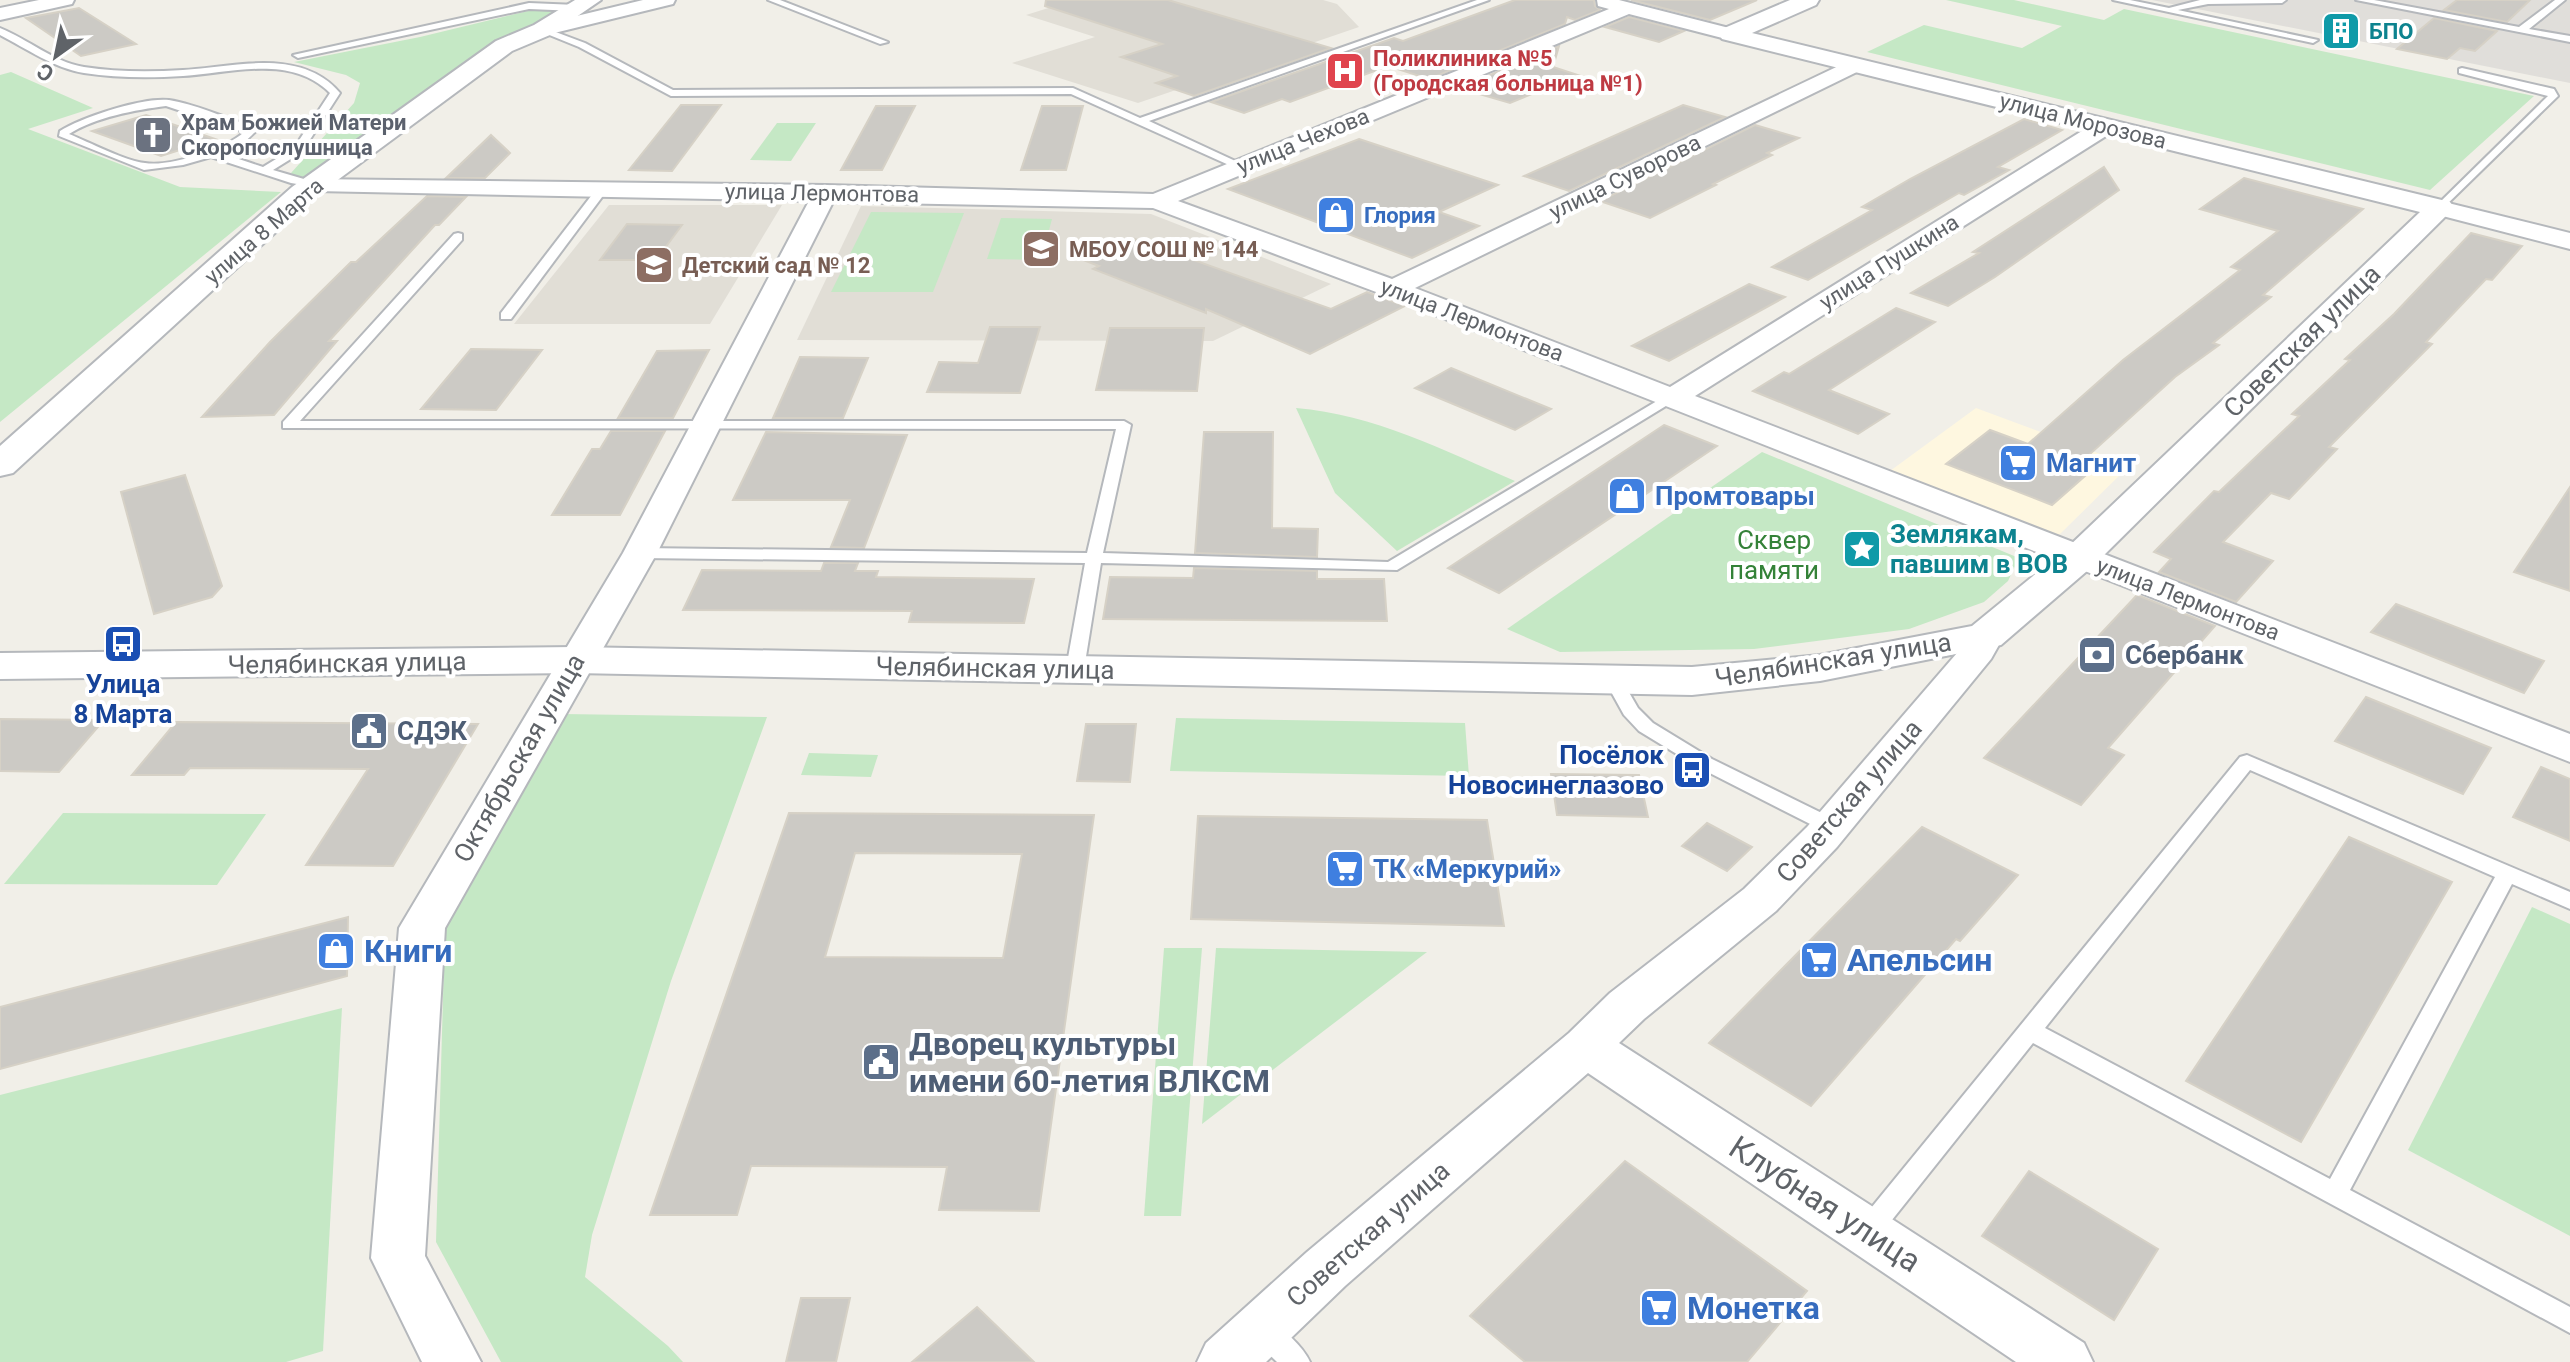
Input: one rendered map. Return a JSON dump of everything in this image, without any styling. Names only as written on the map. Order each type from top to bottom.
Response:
[{"type":"street","points":[[0,14],[65,0]]},
{"type":"street","points":[[542,30],[666,0]]},
{"type":"street","name":"улица Морозова","points":[[1595,0],[2570,241]]},
{"type":"street","points":[[1730,34],[1808,0]]},
{"type":"street","name":"улица 8 Марта","points":[[0,465],[315,184],[504,46],[542,30],[583,4]]},
{"type":"street","name":"улица Чехова","points":[[1156,201],[1627,8]]},
{"type":"street","name":"улица Суворова","points":[[1393,289],[1856,65]]},
{"type":"street","name":"улица Пушкина","points":[[1672,398],[2106,126]]},
{"type":"street","name":"улица Лермонтова","points":[[315,184],[1156,201],[1393,289],[2570,749]]},
{"type":"street","name":"Октябрьская улица","points":[[452,1362],[398,1258],[422,928],[575,660],[640,553],[826,192]]},
{"type":"street","name":"Советская улица","points":[[1226,1362],[1279,1346],[1326,1269],[1586,1046],[1627,1006],[1760,900],[1831,826],[1972,659],[1986,636],[2080,557],[2440,208]]},
{"type":"street","name":"Челябинская улица","points":[[0,666],[575,660],[1692,681],[1820,668],[1986,636]]},
{"type":"street","name":"Клубная улица","points":[[1586,1046],[2064,1362]]},
{"type":"lane","points":[[772,0],[883,42]]},
{"type":"lane","points":[[1140,121],[1485,0]]},
{"type":"lane","points":[[2117,0],[2313,40]]},
{"type":"lane","points":[[2164,10],[2208,1],[2282,0]]},
{"type":"lane","points":[[2360,0],[2570,39]]},
{"type":"lane","points":[[2521,30],[2561,0]]},
{"type":"lane","points":[[298,55],[529,6],[583,4]]},
{"type":"lane","points":[[542,30],[582,45],[671,93],[1073,91],[1240,167]]},
{"type":"lane","points":[[0,31],[80,70],[182,73],[267,66],[305,70],[326,79],[335,93],[298,150],[263,171]]},
{"type":"lane","points":[[2440,208],[2553,96],[2550,91],[2534,86],[2462,71]]},
{"type":"lane","points":[[211,153],[238,143],[250,132],[244,127],[167,103],[142,106],[77,125],[64,133],[64,136],[144,167],[183,162],[211,153],[315,184]]},
{"type":"lane","points":[[506,316],[602,189]]},
{"type":"lane","points":[[458,237],[288,425],[1124,425],[1094,558],[1075,669]]},
{"type":"lane","points":[[640,553],[1094,558],[1391,567],[1672,398]]},
{"type":"lane","points":[[1613,679],[1631,711],[1646,727],[1705,763],[1831,826]]},
{"type":"lane","points":[[1867,1232],[2247,761],[2570,901]]},
{"type":"lane","points":[[2335,1194],[2507,874]]},
{"type":"lane","points":[[2030,1031],[2570,1321]]},
{"type":"shaded area","points":[[1074,0],[1323,0],[1337,4],[1359,27],[1138,103],[1012,63],[1095,37],[1026,15]]},
{"type":"shaded area","points":[[2152,0],[2570,0],[2570,83]]},
{"type":"shaded area","name":"Детский сад № 12","points":[[609,205],[782,205],[710,324],[514,324]]},
{"type":"shaded area","name":"МБОУ СОШ № 144","points":[[861,206],[1151,214],[1331,284],[1213,341],[797,340]]},
{"type":"shaded area","points":[[1976,408],[2130,465],[2057,537],[1890,471]]},
{"type":"green space","points":[[1946,0],[2014,0],[2104,20],[2124,9],[2534,96],[2430,190],[1867,52],[1924,25],[2022,48],[2062,26]]},
{"type":"green space","points":[[548,9],[552,11],[550,14],[489,51],[304,178],[294,177],[291,173],[354,103],[360,83],[346,75],[294,62]]},
{"type":"green space","points":[[11,72],[93,108],[28,129],[180,187],[281,192],[0,422],[0,75]]},
{"type":"green space","points":[[777,123],[816,123],[791,161],[750,160]]},
{"type":"green space","points":[[871,212],[964,213],[933,292],[831,292]]},
{"type":"green space","points":[[1001,218],[1052,219],[1041,260],[987,259]]},
{"type":"green space","points":[[1296,408],[1381,426],[1515,481],[1397,551],[1335,493]]},
{"type":"green space","name":"Сквер памяти","points":[[1762,452],[2019,558],[2008,581],[1984,602],[1909,629],[1754,649],[1560,652],[1507,629]]},
{"type":"green space","points":[[563,714],[767,717],[671,981],[592,1235],[585,1277],[683,1362],[501,1362],[436,1242],[445,928]]},
{"type":"green space","points":[[1176,718],[1465,723],[1469,776],[1170,771]]},
{"type":"green space","points":[[809,753],[878,755],[871,777],[801,775]]},
{"type":"green space","points":[[63,813],[266,814],[217,885],[4,884]]},
{"type":"green space","points":[[2532,907],[2570,924],[2570,1236],[2408,1150]]},
{"type":"green space","points":[[1164,948],[1202,948],[1181,1216],[1144,1216]]},
{"type":"green space","points":[[1216,948],[1427,952],[1202,1124]]},
{"type":"green space","points":[[342,1008],[323,1351],[286,1362],[0,1362],[0,1095]]},
{"type":"building","points":[[1046,0],[1168,0],[1331,48],[1194,96],[1156,83],[1177,76],[1121,57],[1162,44],[1045,6]]},
{"type":"building","points":[[1515,0],[1594,0],[1600,10],[1575,20],[1567,17],[1565,24],[1429,79],[1388,66],[1290,102],[1282,99],[1244,113],[1211,102],[1394,38],[1403,41]]},
{"type":"building","points":[[1631,0],[1757,0],[1710,20]]},
{"type":"building","points":[[2457,0],[2530,0],[2507,22],[2444,10]]},
{"type":"building","points":[[79,8],[136,44],[81,56],[26,18]]},
{"type":"building","points":[[1629,17],[1684,31],[1659,42],[1605,27]]},
{"type":"building","points":[[2434,18],[2497,31],[2475,51],[2460,48],[2447,59],[2397,49]]},
{"type":"building","points":[[1559,46],[1553,67],[1578,75],[1510,103],[1459,88]]},
{"type":"building","points":[[681,105],[721,105],[672,171],[629,170]]},
{"type":"building","points":[[1683,105],[1725,117],[1569,191],[1524,176]]},
{"type":"building","points":[[876,106],[915,106],[882,170],[841,170]]},
{"type":"building","points":[[1042,106],[1083,106],[1066,170],[1021,170]]},
{"type":"building","name":"Храм Божией Матери Скоропослушница","points":[[146,115],[215,139],[161,156],[92,131]]},
{"type":"building","points":[[2024,119],[2062,130],[1998,167],[2009,170],[1964,195],[1959,193],[1808,280],[1772,267],[1872,210],[1862,207]]},
{"type":"building","points":[[1755,125],[1799,138],[1650,218],[1600,201]]},
{"type":"building","points":[[491,135],[510,153],[485,178],[446,178]]},
{"type":"building","points":[[1359,139],[1498,185],[1439,212],[1479,226],[1412,258],[1228,189]]},
{"type":"building","points":[[2104,167],[2119,190],[1995,277],[1948,306],[1911,293],[1979,253],[1973,252]]},
{"type":"building","points":[[2244,178],[2363,209],[2263,295],[2271,297],[2213,343],[2219,345],[2175,377],[2080,463],[2094,468],[2052,505],[1946,464],[1990,430],[2028,444],[2123,360],[2240,270],[2231,267],[2278,231],[2200,209]]},
{"type":"building","points":[[427,196],[466,197],[439,225],[435,225],[329,341],[337,341],[274,415],[202,417],[270,342],[351,262],[356,262]]},
{"type":"building","points":[[627,224],[682,225],[656,260],[600,260]]},
{"type":"building","points":[[2471,233],[2522,246],[2492,280],[2486,279],[2426,342],[2432,344],[2329,447],[2337,449],[2289,499],[2271,493],[2223,542],[2273,561],[2236,602],[2159,572],[2171,559],[2154,552],[2214,491],[2219,492],[2299,416],[2292,414],[2350,360],[2345,359],[2394,314]]},
{"type":"building","points":[[1132,238],[1331,309],[1367,292],[1405,306],[1310,354],[1206,309],[1206,313],[1093,269],[1099,266],[1083,260]]},
{"type":"building","points":[[1749,284],[1785,297],[1669,361],[1632,346]]},
{"type":"building","points":[[1896,308],[1935,322],[1829,390],[1889,414],[1858,434],[1753,391],[1784,372],[1789,374]]},
{"type":"building","points":[[990,327],[1040,327],[1020,393],[927,392],[939,362],[978,363]]},
{"type":"building","points":[[1110,328],[1204,328],[1197,391],[1096,390]]},
{"type":"building","points":[[471,349],[542,350],[496,410],[421,409]]},
{"type":"building","points":[[709,350],[673,418],[618,418],[657,351]]},
{"type":"building","points":[[800,357],[868,358],[843,418],[773,418]]},
{"type":"building","points":[[1451,368],[1551,409],[1515,430],[1415,388]]},
{"type":"building","points":[[1664,425],[1717,446],[1499,593],[1448,568]]},
{"type":"building","points":[[611,431],[665,431],[620,515],[552,515],[592,449],[600,449]]},
{"type":"building","points":[[766,432],[907,435],[864,548],[831,547],[850,500],[733,500]]},
{"type":"building","points":[[1204,432],[1273,432],[1272,528],[1318,529],[1317,557],[1195,553]]},
{"type":"building","points":[[185,475],[222,586],[212,597],[154,614],[121,492]]},
{"type":"building","points":[[2570,487],[2570,591],[2514,572]]},
{"type":"building","points":[[824,563],[858,563],[855,571],[878,571],[876,577],[1034,579],[1024,623],[909,622],[912,611],[683,610],[702,570],[821,571]]},
{"type":"building","points":[[1194,568],[1317,571],[1317,579],[1384,579],[1387,621],[1103,619],[1110,577],[1193,578]]},
{"type":"building","points":[[2137,595],[2215,626],[2108,748],[2124,755],[2081,805],[1984,758]]},
{"type":"building","points":[[2396,604],[2544,661],[2524,693],[2371,632]]},
{"type":"building","points":[[2366,697],[2491,748],[2463,794],[2335,741]]},
{"type":"building","points":[[0,719],[104,720],[59,772],[0,771]]},
{"type":"building","points":[[176,722],[478,724],[393,866],[306,865],[368,769],[190,768],[184,775],[132,775]]},
{"type":"building","points":[[1086,724],[1136,724],[1130,782],[1077,781]]},
{"type":"building","points":[[2541,767],[2570,779],[2570,841],[2513,817]]},
{"type":"building","points":[[1551,774],[1639,775],[1648,817],[1557,815]]},
{"type":"building","name":"Дворец культуры имени 60-летия ВЛКСМ","points":[[789,813],[1094,815],[1039,1211],[939,1210],[947,1167],[751,1166],[737,1215],[650,1215]],"holes":[[[855,853],[1022,854],[1003,958],[825,957]]]},
{"type":"building","name":"ТК «Меркурий»","points":[[1198,816],[1487,820],[1504,926],[1191,919]]},
{"type":"building","points":[[1707,823],[1752,847],[1727,871],[1682,846]]},
{"type":"building","points":[[1922,827],[2018,875],[1960,941],[1956,939],[1811,1106],[1709,1043]]},
{"type":"building","points":[[2349,837],[2452,882],[2301,1142],[2186,1081]]},
{"type":"building","points":[[348,917],[347,976],[0,1069],[0,1007]]},
{"type":"building","points":[[1625,1161],[1807,1291],[1747,1362],[1525,1362],[1470,1316]]},
{"type":"building","points":[[2029,1171],[2158,1249],[2114,1320],[1982,1236]]},
{"type":"building","points":[[801,1298],[850,1298],[836,1362],[786,1362]]},
{"type":"building","points":[[977,1307],[1034,1362],[912,1362]]},
{"type":"place","name":"БПО","points":[[2341,31]]},
{"type":"place","name":"Поликлиника №5 (Городская больница №1)","points":[[1345,71]]},
{"type":"place","name":"Храм Божией Матери Скоропослушница","points":[[153,135]]},
{"type":"place","name":"Глория","points":[[1336,215]]},
{"type":"place","name":"МБОУ СОШ № 144","points":[[1041,249]]},
{"type":"place","name":"Детский сад № 12","points":[[654,265]]},
{"type":"place","name":"Магнит","points":[[2018,463]]},
{"type":"place","name":"Промтовары","points":[[1627,496]]},
{"type":"place","name":"Землякам, павшим в ВОВ","points":[[1862,549]]},
{"type":"place","name":"Улица 8 Марта","points":[[123,644]]},
{"type":"place","name":"Сбербанк","points":[[2097,655]]},
{"type":"place","name":"СДЭК","points":[[369,731]]},
{"type":"place","name":"Посёлок Новосинеглазово","points":[[1692,770]]},
{"type":"place","name":"ТК «Меркурий»","points":[[1345,869]]},
{"type":"place","name":"Книги","points":[[336,951]]},
{"type":"place","name":"Апельсин","points":[[1819,960]]},
{"type":"place","name":"Дворец культуры имени 60-летия ВЛКСМ","points":[[881,1062]]},
{"type":"place","name":"Монетка","points":[[1659,1308]]}]
